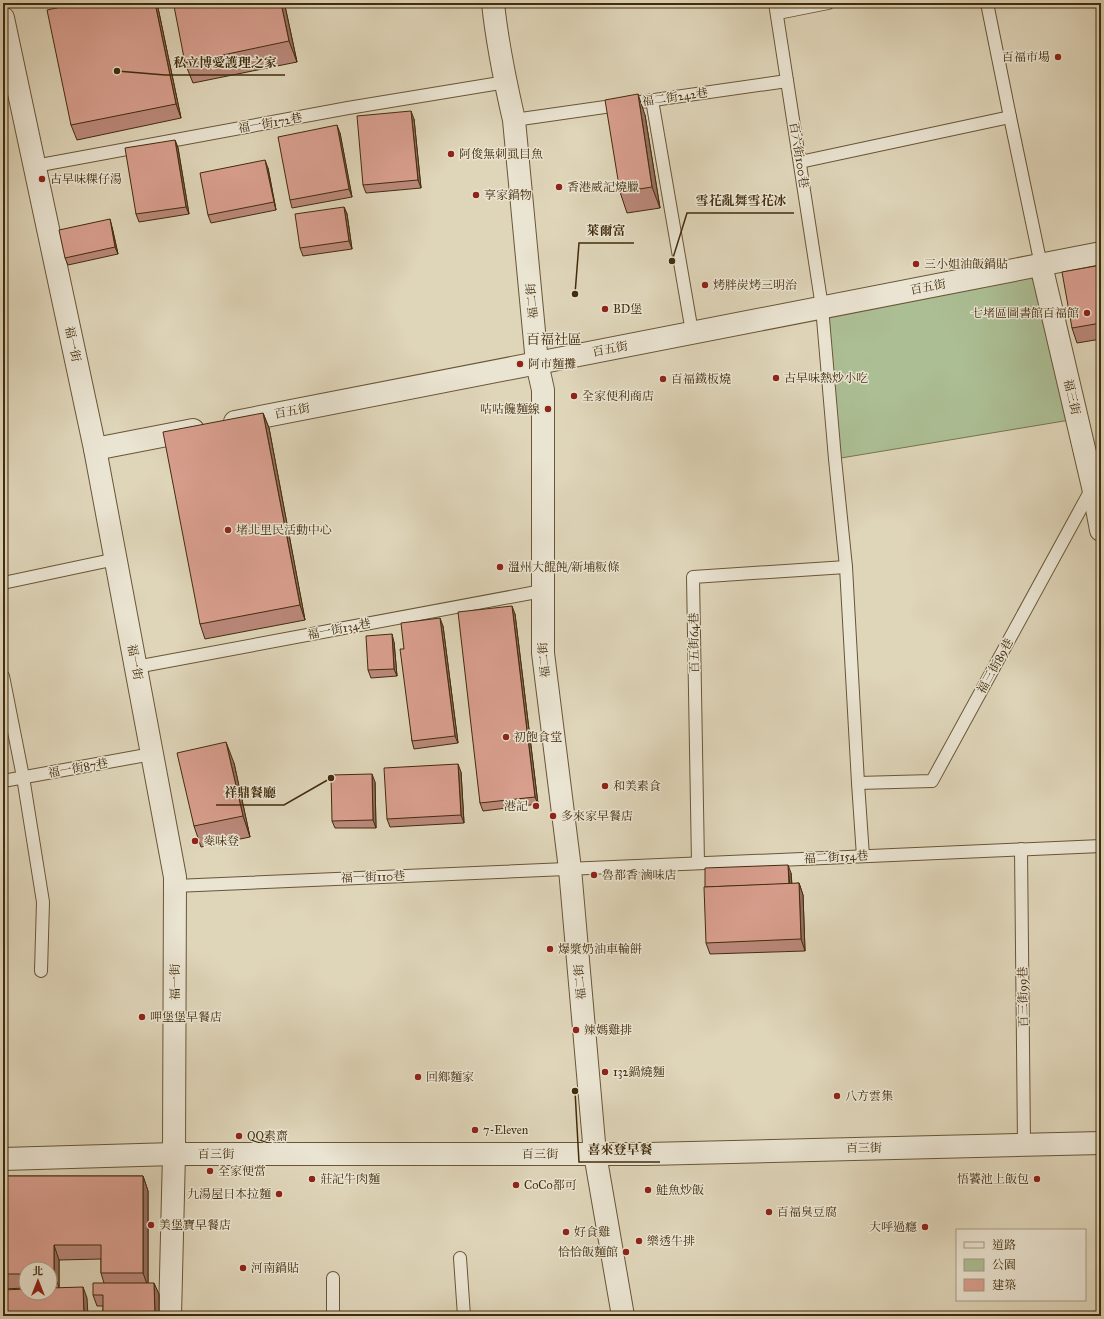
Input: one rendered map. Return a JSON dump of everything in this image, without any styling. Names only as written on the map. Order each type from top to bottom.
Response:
[{"type":"street","name":"福二街","points":[[492,3],[514,120],[537,363],[543,390],[543,653],[570,869],[595,1154],[623,1316]]},
{"type":"street","name":"福一街","points":[[3,18],[95,449],[175,877],[174,1154],[170,1316]]},
{"type":"street","name":"百五街","points":[[95,449],[1101,253]]},
{"type":"street","name":"福三街","points":[[1041,264],[1093,487],[1101,530]]},
{"type":"street","name":"百三街","points":[[3,1158],[174,1154],[595,1154],[1101,1143]]},
{"type":"lane","points":[[776,8],[828,3]]},
{"type":"lane","points":[[986,3],[1041,264]]},
{"type":"lane","name":"百六街100巷","points":[[776,8],[822,307]]},
{"type":"lane","name":"福二街242巷","points":[[514,120],[787,81]]},
{"type":"lane","name":"福一街172巷","points":[[34,166],[348,108],[506,82]]},
{"type":"lane","points":[[652,100],[692,332]]},
{"type":"lane","points":[[800,162],[1010,117]]},
{"type":"lane","points":[[822,307],[846,567],[858,783],[864,856]]},
{"type":"lane","name":"福三街89巷","points":[[858,783],[932,781],[1093,487]]},
{"type":"lane","points":[[3,583],[116,559]]},
{"type":"lane","name":"百五街64巷","points":[[698,864],[693,577],[846,567]]},
{"type":"lane","name":"福一街134巷","points":[[136,666],[542,591]]},
{"type":"lane","points":[[3,676],[23,777],[43,902],[41,971]]},
{"type":"lane","name":"福一街87巷","points":[[3,781],[152,754]]},
{"type":"lane","name":"福二街154巷","points":[[570,869],[1101,846]]},
{"type":"lane","name":"百三街99巷","points":[[1021,849],[1024,1144]]},
{"type":"lane","name":"福一街110巷","points":[[175,886],[570,869]]},
{"type":"lane","points":[[460,1258],[464,1316]]},
{"type":"lane","points":[[333,1278],[333,1316]]},
{"type":"green space","points":[[1041,265],[1070,420],[835,459],[822,307]]},
{"type":"building","points":[[79,3],[155,3],[176,104],[71,125],[47,10]]},
{"type":"building","points":[[189,3],[281,3],[289,41],[185,63],[174,6]]},
{"type":"building","points":[[638,94],[652,187],[620,192],[605,100]]},
{"type":"building","points":[[411,111],[418,180],[363,185],[357,116]]},
{"type":"building","points":[[337,125],[349,189],[290,200],[278,137]]},
{"type":"building","points":[[175,140],[186,207],[136,214],[125,148]]},
{"type":"building","points":[[265,160],[274,202],[208,215],[200,173]]},
{"type":"building","points":[[344,207],[349,241],[300,248],[295,214]]},
{"type":"building","points":[[110,219],[115,247],[65,258],[59,230]]},
{"type":"building","name":"七堵區圖書館百福館","points":[[1101,265],[1101,323],[1072,328],[1062,272]]},
{"type":"building","points":[[263,413],[300,605],[200,624],[163,432]]},
{"type":"building","points":[[512,606],[535,797],[480,803],[458,612]]},
{"type":"building","points":[[440,618],[455,736],[412,741],[400,649],[404,649],[401,623]]},
{"type":"building","points":[[392,634],[394,669],[368,670],[366,636]]},
{"type":"building","points":[[226,742],[243,816],[194,826],[177,753]]},
{"type":"building","points":[[458,764],[461,815],[387,819],[384,768]]},
{"type":"building","points":[[372,774],[373,820],[332,821],[331,775]]},
{"type":"building","points":[[788,865],[789,884],[705,887],[705,868]]},
{"type":"building","points":[[799,883],[801,939],[706,943],[704,887]]},
{"type":"building","points":[[3,1176],[143,1176],[143,1273],[101,1273],[101,1245],[54,1245],[54,1261],[18,1261],[18,1274],[3,1274]]},
{"type":"building","points":[[93,1283],[154,1283],[155,1316],[103,1316],[103,1295],[93,1295]]},
{"type":"building","points":[[83,1287],[84,1316],[3,1316],[3,1290],[18,1289],[18,1301],[58,1301],[58,1288]]},
{"type":"place","name":"百福市場","points":[[1058,57]]},
{"type":"place","name":"私立博愛護理之家","points":[[117,71]]},
{"type":"place","name":"阿俊無刺虱目魚","points":[[451,154]]},
{"type":"place","name":"古早味粿仔湯","points":[[42,179]]},
{"type":"place","name":"香港威記燒臘","points":[[559,187]]},
{"type":"place","name":"享家鍋物","points":[[476,195]]},
{"type":"place","name":"雪花亂舞雪花冰","points":[[672,261]]},
{"type":"place","name":"三小姐油飯鍋貼","points":[[916,264]]},
{"type":"place","name":"烤胖炭烤三明治","points":[[705,285]]},
{"type":"place","name":"萊爾富","points":[[575,294]]},
{"type":"place","name":"BD堡","points":[[605,309]]},
{"type":"place","name":"七堵區圖書館百福館","points":[[1087,313]]},
{"type":"place","name":"阿市麵攤","points":[[520,364]]},
{"type":"place","name":"古早味熱炒小吃","points":[[776,378]]},
{"type":"place","name":"百福鐵板燒","points":[[663,379]]},
{"type":"place","name":"全家便利商店","points":[[574,396]]},
{"type":"place","name":"咕咕饞麵線","points":[[548,409]]},
{"type":"place","name":"堵北里民活動中心","points":[[228,530]]},
{"type":"place","name":"溫州大餛飩/新埔粄條","points":[[500,567]]},
{"type":"place","name":"初飽食堂","points":[[506,737]]},
{"type":"place","name":"祥鼎餐廳","points":[[331,778]]},
{"type":"place","name":"和美素食","points":[[605,786]]},
{"type":"place","name":"港記","points":[[536,806]]},
{"type":"place","name":"多來家早餐店","points":[[553,816]]},
{"type":"place","name":"麥味登","points":[[195,841]]},
{"type":"place","name":"魯都香 滷味店","points":[[594,875]]},
{"type":"place","name":"爆漿奶油車輪餅","points":[[550,949]]},
{"type":"place","name":"呷堡堡早餐店","points":[[142,1017]]},
{"type":"place","name":"辣媽雞排","points":[[576,1030]]},
{"type":"place","name":"132鍋燒麵","points":[[605,1072]]},
{"type":"place","name":"回鄉麵家","points":[[418,1077]]},
{"type":"place","name":"喜來登早餐","points":[[575,1091]]},
{"type":"place","name":"八方雲集","points":[[837,1096]]},
{"type":"place","name":"7-Eleven","points":[[475,1130]]},
{"type":"place","name":"QQ素齋","points":[[239,1136]]},
{"type":"place","name":"全家便當","points":[[210,1171]]},
{"type":"place","name":"莊記牛肉麵","points":[[312,1179]]},
{"type":"place","name":"悟饕池上飯包","points":[[1037,1179]]},
{"type":"place","name":"CoCo都可","points":[[516,1185]]},
{"type":"place","name":"鮭魚炒飯","points":[[648,1190]]},
{"type":"place","name":"九湯屋日本拉麵","points":[[279,1194]]},
{"type":"place","name":"百福臭豆腐","points":[[769,1212]]},
{"type":"place","name":"美堡寶早餐店","points":[[151,1225]]},
{"type":"place","name":"大呼過癮","points":[[925,1227]]},
{"type":"place","name":"好食雞","points":[[566,1232]]},
{"type":"place","name":"樂透牛排","points":[[639,1241]]},
{"type":"place","name":"恰恰飯麵館","points":[[626,1252]]},
{"type":"place","name":"河南鍋貼","points":[[243,1268]]},
{"type":"district","name":"百福社區","points":[[554,339]]}]
